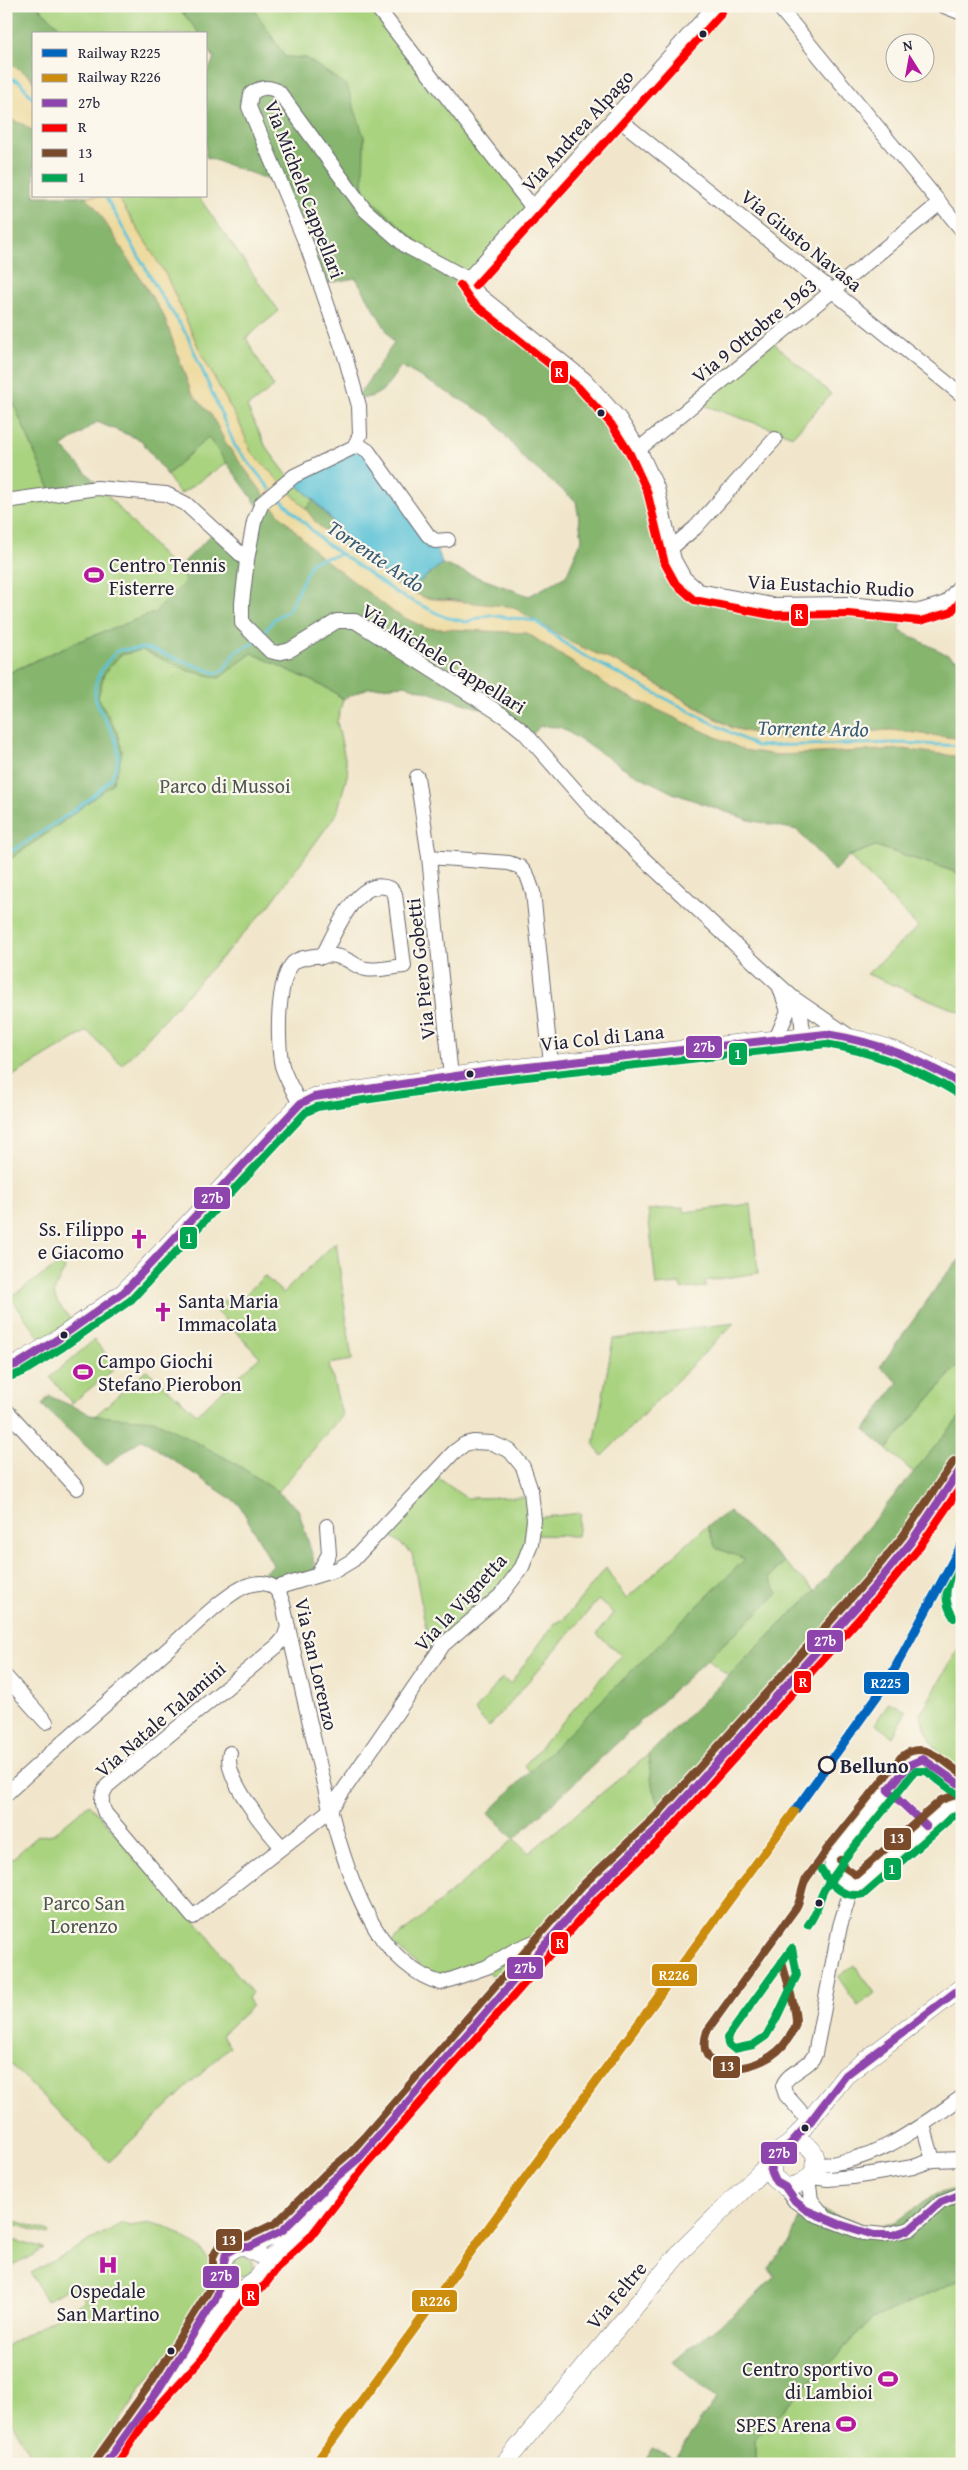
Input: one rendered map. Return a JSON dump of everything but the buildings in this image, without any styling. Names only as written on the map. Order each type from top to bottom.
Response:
[{"type":"main road","name":"Via Col di Lana","points":[[300,1104],[327,1094],[451,1076],[826,1034],[853,1038],[928,1065],[962,1085]]},
{"type":"main road","points":[[6,1368],[29,1357],[88,1319],[124,1292],[300,1104]]},
{"type":"main road","points":[[6,1356],[18,1359],[29,1357]]},
{"type":"main road","points":[[158,2390],[196,2350],[235,2295],[246,2285],[253,2282],[271,2259],[303,2230],[358,2159],[591,1892],[662,1824],[876,1585],[911,1542],[962,1467]]},
{"type":"main road","points":[[783,2186],[773,2177],[771,2162],[778,2152],[791,2143],[811,2121],[846,2075],[962,1987]]},
{"type":"main road","points":[[735,2197],[783,2186],[801,2184],[812,2169],[811,2121]]},
{"type":"main road","points":[[791,2143],[805,2144],[812,2169]]},
{"type":"main road","points":[[249,2248],[282,2231],[332,2181],[358,2159]]},
{"type":"main road","name":"Via Feltre","points":[[504,2464],[682,2250],[771,2162]]},
{"type":"main road","points":[[105,2464],[158,2390],[217,2296],[226,2253],[237,2246],[249,2248],[258,2255],[261,2272]]},
{"type":"main road","points":[[223,2273],[230,2282],[246,2285]]},
{"type":"street","points":[[376,6],[533,208]]},
{"type":"street","name":"Via Andrea Alpago","points":[[468,279],[715,6]]},
{"type":"street","points":[[778,6],[962,230]]},
{"type":"street","points":[[944,6],[962,13]]},
{"type":"street","name":"Via Michele Cappellari","points":[[468,279],[406,246],[365,210],[279,92],[271,87],[264,87],[251,94],[249,108],[307,246],[355,392],[360,413],[360,436],[357,444],[351,449],[288,480],[262,503],[254,522],[247,560],[241,617],[244,626],[270,651],[278,653],[286,651],[337,621],[355,621],[504,716],[524,732],[599,817],[777,983],[789,1000],[853,1038]]},
{"type":"street","name":"Via Giusto Navasa","points":[[616,117],[962,395]]},
{"type":"street","name":"Via 9 Ottobre 1963","points":[[639,449],[940,203]]},
{"type":"street","name":"Via Eustachio Rudio","points":[[468,279],[478,294],[595,389],[619,418],[639,449],[661,500],[670,549],[678,569],[691,587],[709,594],[755,603],[801,606],[848,604],[927,610],[946,603],[962,583]]},
{"type":"street","points":[[670,549],[694,528],[775,439]]},
{"type":"street","points":[[357,444],[368,450],[428,535],[435,541],[448,540]]},
{"type":"street","points":[[6,501],[90,488],[166,494],[186,504],[247,560]]},
{"type":"street","name":"Via Piero Gobetti","points":[[417,777],[429,857],[451,1076]]},
{"type":"street","points":[[429,857],[509,863],[520,867],[527,875],[535,904],[551,1064]]},
{"type":"street","points":[[300,1104],[281,1060],[279,1013],[290,966],[302,958],[340,957],[364,969],[404,966],[395,894],[391,889],[385,886],[372,887],[355,899],[322,957]]},
{"type":"street","points":[[789,1000],[800,1036]]},
{"type":"street","points":[[776,1039],[786,1021],[789,1000]]},
{"type":"street","points":[[6,1410],[77,1488]]},
{"type":"street","name":"Via la Vignetta","points":[[193,1917],[330,1810],[443,1645],[501,1594],[522,1567],[531,1544],[534,1520],[531,1491],[523,1467],[510,1451],[500,1446],[482,1442],[465,1444],[454,1452],[353,1560],[338,1569],[276,1588]]},
{"type":"street","points":[[317,1575],[329,1554],[327,1526]]},
{"type":"street","points":[[962,1575],[955,1592],[956,1602],[962,1612]]},
{"type":"street","name":"Via San Lorenzo","points":[[6,1794],[200,1621],[241,1588],[261,1583],[272,1585],[276,1588],[281,1598],[330,1810],[370,1920],[387,1944],[408,1965],[429,1979],[441,1982],[487,1968],[508,1955],[555,1933]]},
{"type":"street","name":"Via Natale Talamini","points":[[193,1917],[104,1813],[102,1806],[103,1794],[107,1786],[277,1646],[284,1638],[288,1628]]},
{"type":"street","points":[[6,1677],[46,1722]]},
{"type":"street","points":[[230,1753],[229,1763],[244,1796],[258,1820],[282,1847]]},
{"type":"street","points":[[947,1808],[951,1790],[958,1784],[928,1760],[920,1758],[909,1763],[832,1860],[831,1864],[836,1874],[852,1886],[860,1885],[947,1808],[962,1803]]},
{"type":"street","points":[[811,2121],[786,2095],[783,2086],[789,2077],[810,2062],[815,2054],[840,1926],[852,1886]]},
{"type":"street","points":[[508,1955],[525,1967]]},
{"type":"street","points":[[812,2169],[843,2162],[887,2148],[962,2097]]},
{"type":"street","points":[[923,2125],[933,2160]]},
{"type":"street","points":[[812,2169],[828,2179],[853,2177],[913,2167],[933,2160],[962,2159]]},
{"type":"street","points":[[812,2169],[812,2200],[824,2217]]},
{"type":"street","points":[[783,2186],[800,2206],[839,2224],[869,2234],[893,2235],[910,2229],[942,2202],[962,2194]]},
{"type":"green space","points":[[6,6],[37,6],[65,32],[32,32],[32,80],[30,76],[6,61]]},
{"type":"green space","points":[[37,6],[177,6],[198,32],[65,32]]},
{"type":"green space","points":[[177,6],[252,6],[285,57],[306,58],[347,86],[364,137],[363,192],[462,283],[583,382],[613,415],[653,481],[680,576],[699,589],[783,604],[903,612],[900,631],[962,662],[962,739],[891,730],[774,738],[733,728],[629,668],[572,643],[457,600],[425,598],[399,586],[355,556],[317,524],[306,509],[313,500],[362,555],[415,585],[442,564],[529,596],[566,576],[582,539],[576,501],[523,458],[491,417],[401,366],[383,390],[373,396],[356,399],[394,343],[356,278],[323,284],[303,231],[270,180],[208,158],[208,72],[214,58],[208,48],[208,32],[198,32]]},
{"type":"green space","points":[[252,6],[381,6],[536,208],[462,283],[363,192],[364,137],[306,58],[285,57]]},
{"type":"green space","points":[[6,118],[23,124],[32,131],[32,198],[88,198],[97,209],[164,316],[191,392],[212,416],[227,445],[278,513],[319,555],[395,613],[426,628],[527,633],[613,689],[744,750],[778,755],[903,749],[962,757],[962,874],[875,846],[849,856],[834,871],[797,830],[749,820],[673,793],[629,771],[560,727],[540,726],[527,741],[489,711],[405,685],[368,688],[343,699],[331,690],[252,653],[219,678],[189,671],[142,650],[120,655],[104,674],[98,697],[117,733],[122,750],[119,766],[112,784],[6,862],[6,674],[74,643],[154,613],[186,581],[176,570],[214,532],[251,565],[263,513],[208,437],[167,475],[141,440],[97,422],[62,447],[96,483],[50,489],[6,386]]},
{"type":"green space","points":[[118,198],[199,198],[279,311],[246,338],[274,387],[247,407],[266,447],[288,476],[313,500],[306,509],[251,452],[241,427],[202,355],[166,275]]},
{"type":"green space","points":[[774,343],[831,394],[793,436],[697,403]]},
{"type":"green space","name":"Centro Tennis Fisterre","points":[[6,386],[50,489],[96,483],[186,581],[154,613],[74,643],[6,674]]},
{"type":"green space","points":[[208,437],[227,463],[180,494],[167,475]]},
{"type":"green space","name":"Parco di Mussoi","points":[[142,650],[219,678],[252,653],[331,690],[343,699],[337,722],[348,772],[337,813],[269,906],[122,1065],[87,1031],[6,1080],[6,862],[112,784],[117,733],[98,697],[104,674],[120,655]]},
{"type":"green space","points":[[875,846],[962,874],[962,1013],[867,974],[918,927],[849,856]]},
{"type":"green space","points":[[751,1204],[758,1273],[705,1281],[706,1287],[681,1289],[680,1284],[656,1286],[648,1210],[683,1207],[684,1212]]},
{"type":"green space","points":[[336,1242],[352,1360],[329,1364],[342,1415],[278,1492],[233,1462],[115,1419],[95,1416],[146,1370],[197,1414],[260,1357],[214,1308],[222,1299],[233,1307],[264,1276],[283,1293]]},
{"type":"green space","points":[[962,1257],[962,1360],[887,1449],[865,1430],[898,1382],[880,1367],[946,1274]]},
{"type":"green space","points":[[61,1263],[65,1269],[56,1286],[55,1296],[72,1321],[42,1341],[10,1297]]},
{"type":"green space","points":[[734,1323],[602,1456],[594,1445],[613,1339]]},
{"type":"green space","name":"Campo Giochi Stefano Pierobon","points":[[94,1340],[117,1367],[72,1403],[50,1377]]},
{"type":"green space","points":[[962,1360],[962,1414],[914,1473],[887,1449]]},
{"type":"green space","points":[[49,1396],[95,1416],[154,1420],[233,1462],[278,1492],[298,1509],[313,1557],[315,1577],[281,1591],[254,1581],[273,1565],[239,1504],[142,1439],[106,1465],[42,1405]]},
{"type":"green space","points":[[962,1414],[962,1476],[667,1821],[653,1790],[648,1755],[815,1591]]},
{"type":"green space","points":[[437,1477],[466,1498],[530,1497],[534,1518],[581,1513],[577,1536],[531,1535],[512,1579],[430,1651],[412,1553],[386,1532]]},
{"type":"green space","points":[[729,1511],[784,1562],[769,1578],[778,1593],[514,1839],[488,1813],[745,1559],[716,1548],[707,1526]]},
{"type":"green space","points":[[707,1526],[716,1548],[746,1559],[530,1772],[524,1766],[621,1655],[597,1634],[613,1613],[598,1600],[489,1727],[475,1711],[502,1678],[510,1684],[554,1624],[564,1619],[606,1568],[626,1599]]},
{"type":"green space","points":[[784,1562],[815,1591],[728,1676],[707,1659],[778,1593],[769,1578]]},
{"type":"green space","points":[[962,1642],[962,1772],[947,1762],[935,1748],[920,1715]]},
{"type":"green space","points":[[889,1702],[906,1711],[893,1737],[875,1724]]},
{"type":"green space","points":[[648,1755],[653,1790],[667,1821],[521,1990],[473,1965],[434,1978],[391,1943],[514,1839],[529,1853]]},
{"type":"green space","name":"Parco San Lorenzo","points":[[89,1804],[193,1917],[252,1993],[247,1998],[252,2006],[221,2035],[230,2046],[109,2162],[6,2060],[6,1864],[38,1836],[53,1834]]},
{"type":"green space","points":[[854,1965],[875,1993],[858,2006],[838,1977]]},
{"type":"green space","points":[[962,2187],[962,2279],[872,2319],[755,2439],[755,2464],[643,2464],[652,2448],[674,2458],[716,2399],[673,2362],[738,2311],[774,2277],[769,2267],[790,2242],[804,2203],[869,2228],[895,2223],[933,2195]]},
{"type":"green space","points":[[6,2218],[49,2231],[48,2234],[6,2222]]},
{"type":"green space","name":"Ospedale San Martino","points":[[122,2223],[130,2226],[151,2223],[167,2227],[201,2249],[209,2261],[213,2285],[202,2311],[142,2387],[92,2464],[35,2464],[6,2412],[6,2346],[85,2301],[80,2291],[71,2295],[67,2289],[46,2301],[31,2273]]},
{"type":"green space","points":[[6,2238],[44,2249],[6,2270]]},
{"type":"green space","points":[[243,2256],[250,2259],[253,2266],[250,2273],[243,2276],[236,2273],[233,2266],[236,2259]]},
{"type":"green space","name":"Centro sportivo di Lambioi","points":[[962,2279],[962,2464],[755,2464],[755,2439],[872,2319]]},
{"type":"sand","points":[[6,61],[30,76],[32,80],[32,131],[23,124],[6,118]]},
{"type":"sand","points":[[88,198],[118,198],[166,275],[202,355],[241,427],[251,452],[306,509],[317,524],[355,556],[399,586],[425,598],[513,607],[572,643],[629,668],[732,728],[774,738],[891,730],[962,739],[962,757],[903,749],[778,755],[744,750],[613,689],[527,633],[426,628],[395,613],[319,555],[278,513],[227,445],[212,416],[191,392],[164,316],[97,209]]},
{"type":"water","points":[[361,443],[439,553],[442,564],[415,585],[385,574],[362,555],[314,500],[288,476]]},
{"type":"waterway","name":"Torrente Ardo","points":[[6,76],[20,82],[32,97]]},
{"type":"waterway","name":"Torrente Ardo","points":[[106,198],[159,292],[187,335],[235,446],[271,490]]},
{"type":"waterway","name":"Torrente Ardo","points":[[277,496],[324,542],[398,594],[445,617],[466,622],[489,615],[535,621],[577,652],[756,746],[900,743],[962,746]]},
{"type":"waterway","points":[[262,636],[274,619],[289,610],[312,561],[342,554]]},
{"type":"waterway","points":[[6,855],[82,805],[107,782],[114,772],[118,755],[115,740],[96,701],[95,686],[102,670],[118,650],[147,648],[216,673],[223,671],[236,651],[256,642]]},
{"type":"rail line","name":"R225","points":[[794,1812],[888,1681],[962,1544]]},
{"type":"rail line","name":"R226","points":[[315,2464],[794,1812]]},
{"type":"transit line","name":"R","points":[[475,286],[722,13]]},
{"type":"transit line","name":"R","points":[[460,285],[472,302],[578,387],[611,424],[630,454],[647,491],[665,564],[676,584],[694,600],[771,615],[848,614],[920,621],[951,612],[962,599]]},
{"type":"transit line","name":"27b","points":[[6,1368],[18,1364],[58,1339],[124,1292],[300,1104],[314,1097],[490,1071],[826,1034],[844,1037],[897,1052],[946,1075],[962,1085]]},
{"type":"transit line","name":"1","points":[[9,1377],[23,1372],[63,1347],[131,1300],[306,1112],[317,1107],[491,1081],[826,1044],[894,1062],[926,1076],[957,1093]]},
{"type":"transit line","name":"13","points":[[97,2458],[150,2384],[208,2292],[213,2272],[213,2257],[218,2247],[233,2238],[247,2237],[276,2223],[325,2174],[351,2152],[583,1885],[655,1817],[868,1579],[903,1536],[954,1461]]},
{"type":"transit line","name":"27b","points":[[105,2464],[158,2390],[217,2296],[226,2253],[237,2247],[249,2247],[282,2231],[332,2181],[358,2159],[591,1892],[662,1824],[876,1585],[911,1542],[962,1467]]},
{"type":"transit line","name":"R","points":[[117,2464],[147,2419],[204,2356],[242,2302],[265,2285],[279,2266],[310,2237],[366,2165],[598,1899],[669,1831],[883,1592],[919,1548],[962,1485]]},
{"type":"transit line","name":"1","points":[[953,1571],[946,1594],[948,1606],[954,1618]]},
{"type":"transit line","name":"13","points":[[782,1962],[796,2015],[796,2024],[792,2033],[777,2052],[763,2061],[732,2068],[719,2065],[709,2058],[705,2047],[707,2031],[796,1908],[805,1881],[826,1850],[901,1757],[909,1752],[925,1751],[940,1758],[962,1774]]},
{"type":"transit line","name":"27b","points":[[888,1790],[909,1765],[923,1759],[962,1786]]},
{"type":"transit line","name":"1","points":[[808,1925],[816,1912],[825,1888],[843,1861],[915,1771],[926,1771],[957,1794]]},
{"type":"transit line","name":"27b","points":[[888,1790],[926,1826]]},
{"type":"transit line","name":"13","points":[[840,1860],[844,1867],[856,1875],[941,1800],[959,1794]]},
{"type":"transit line","name":"1","points":[[822,1870],[839,1890],[851,1895],[864,1894],[952,1817],[962,1814]]},
{"type":"transit line","name":"1","points":[[792,1948],[797,1975],[777,2017],[766,2036],[753,2045],[734,2049],[728,2044],[727,2038],[792,1948]]},
{"type":"transit line","name":"27b","points":[[962,1987],[846,2075],[810,2122],[791,2143],[774,2157],[770,2168],[776,2182],[785,2187],[795,2201],[806,2210],[839,2224],[874,2235],[893,2235],[910,2229],[941,2202],[962,2194]]},
{"type":"place","name":"Centro Tennis Fisterre","points":[[94,575]]},
{"type":"place","name":"Ss. Filippo e Giacomo","points":[[139,1239]]},
{"type":"place","name":"Santa Maria Immacolata","points":[[163,1312]]},
{"type":"place","name":"Campo Giochi Stefano Pierobon","points":[[83,1372]]},
{"type":"place","name":"Belluno","points":[[827,1765]]},
{"type":"place","name":"Ospedale San Martino","points":[[108,2265]]},
{"type":"place","name":"Centro sportivo di Lambioi","points":[[888,2379]]},
{"type":"place","name":"SPES Arena","points":[[846,2424]]}]
